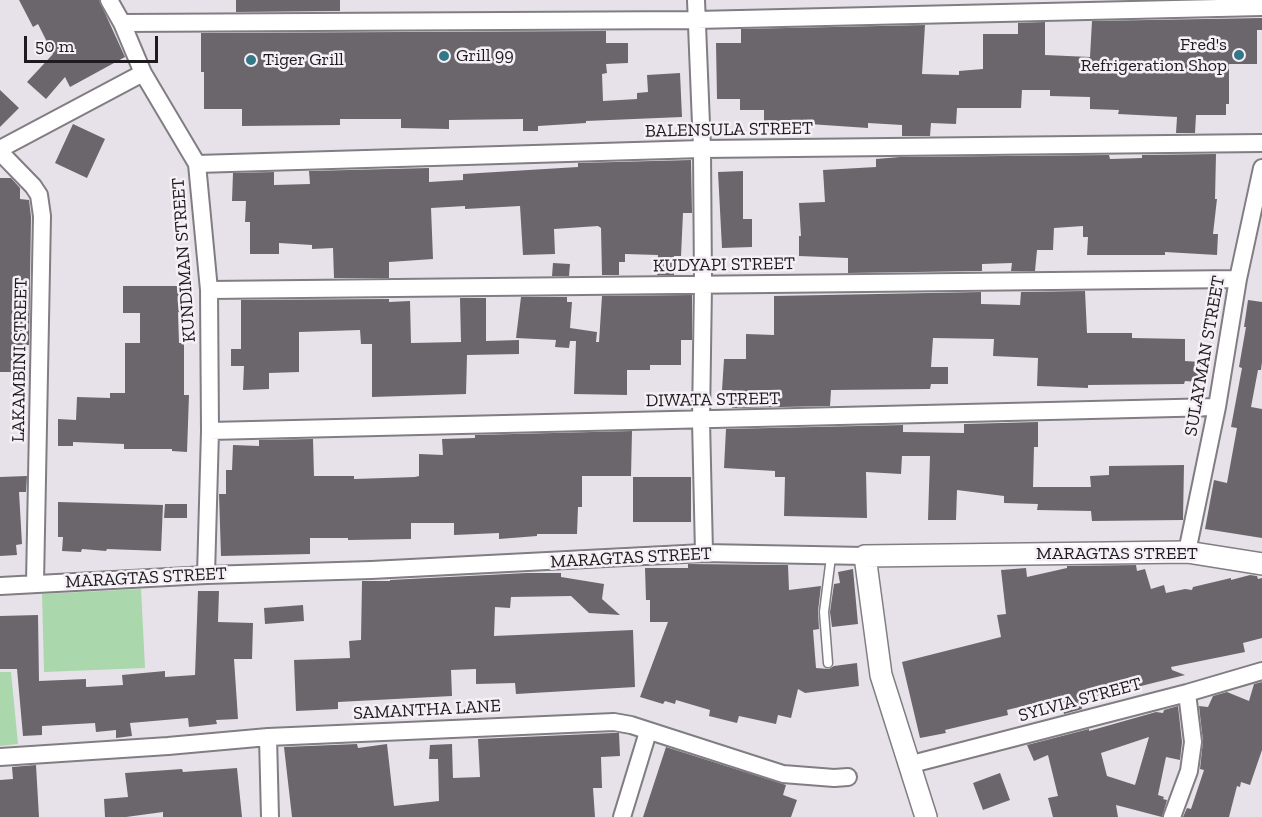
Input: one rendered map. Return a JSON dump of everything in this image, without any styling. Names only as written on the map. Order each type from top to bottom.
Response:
[{"type":"street","name":"KUNDIMAN STREET","points":[[109,0],[122,23],[143,73],[197,164],[209,290],[210,431],[206,575]]},
{"type":"street","points":[[696,0],[702,149],[701,420],[704,553]]},
{"type":"street","points":[[122,23],[696,20],[1262,7]]},
{"type":"street","points":[[0,151],[143,73]]},
{"type":"street","name":"BALENSULA STREET","points":[[197,164],[702,149],[1262,143]]},
{"type":"street","name":"LAKAMBINI STREET","points":[[0,151],[39,195],[42,216],[35,583]]},
{"type":"street","name":"SULAYMAN STREET","points":[[1187,552],[1217,407],[1238,279],[1262,168]]},
{"type":"street","name":"KUDYAPI STREET","points":[[209,290],[1238,279]]},
{"type":"street","name":"DIWATA STREET","points":[[210,431],[1217,407]]},
{"type":"street","name":"MARAGTAS STREET","points":[[0,586],[704,553],[831,557],[1187,552],[1262,564]]},
{"type":"street","points":[[865,556],[881,675],[926,817]]},
{"type":"street","name":"SYLVIA STREET","points":[[908,765],[1187,693],[1262,671]]},
{"type":"street","points":[[1172,817],[1189,771],[1193,742],[1187,693]]},
{"type":"street","name":"SAMANTHA LANE","points":[[0,757],[268,737],[614,722],[631,725],[783,774],[848,777]]},
{"type":"street","points":[[622,817],[648,732]]},
{"type":"street","points":[[268,737],[270,817]]},
{"type":"lane","points":[[828,663],[824,612],[831,557]]},
{"type":"green space","points":[[141,589],[145,668],[44,672],[42,594]]},
{"type":"green space","points":[[0,672],[11,672],[18,744],[0,746]]},
{"type":"building","points":[[19,0],[99,0],[125,57],[70,87],[65,77],[46,99],[27,82],[53,54],[38,24],[33,27]]},
{"type":"building","points":[[236,0],[340,0],[340,11],[236,12]]},
{"type":"building","points":[[1262,18],[1262,30],[1257,30],[1257,64],[1229,64],[1229,104],[1226,104],[1226,115],[1196,115],[1195,133],[1176,133],[1177,117],[1118,114],[1119,110],[1090,109],[1090,97],[1050,96],[1050,90],[1022,90],[1021,108],[957,108],[956,124],[931,123],[930,136],[902,136],[902,125],[868,123],[868,128],[809,124],[764,125],[764,110],[740,110],[740,99],[717,99],[716,43],[741,43],[741,29],[925,25],[922,74],[959,75],[959,71],[983,69],[983,34],[1018,34],[1018,23],[1045,22],[1045,55],[1090,57],[1092,21]]},
{"type":"building","points":[[606,31],[606,43],[628,43],[628,63],[606,64],[607,73],[602,74],[603,101],[637,99],[637,93],[648,92],[647,75],[680,73],[682,117],[586,121],[586,123],[538,126],[538,131],[523,131],[523,119],[449,120],[449,129],[401,128],[401,119],[340,119],[340,125],[242,126],[242,109],[204,109],[201,33]]},
{"type":"building","points":[[0,90],[19,108],[0,127]]},
{"type":"building","points":[[73,124],[105,139],[87,178],[55,163]]},
{"type":"building","points":[[1216,154],[1215,199],[1217,199],[1213,234],[1218,234],[1217,255],[1165,252],[1165,255],[1087,255],[1088,237],[1083,237],[1083,226],[1054,228],[1053,250],[1037,250],[1035,271],[1011,271],[1012,263],[982,264],[982,271],[848,273],[848,258],[799,256],[799,236],[801,236],[799,203],[825,202],[823,170],[876,167],[876,159],[900,157],[1109,155],[1110,159],[1142,158],[1142,155]]},
{"type":"building","points":[[691,160],[692,213],[683,213],[681,256],[674,256],[674,275],[657,275],[658,255],[625,254],[625,262],[619,262],[619,275],[602,275],[601,228],[598,226],[554,229],[555,254],[523,255],[520,206],[465,209],[465,206],[431,208],[433,259],[389,262],[389,278],[334,278],[333,248],[312,249],[312,245],[279,243],[279,254],[250,254],[250,222],[245,222],[246,201],[232,201],[233,173],[274,172],[274,185],[310,184],[309,171],[429,168],[429,182],[463,180],[463,174],[578,167],[578,163]]},
{"type":"building","points":[[743,171],[743,219],[752,219],[752,247],[722,248],[718,172]]},
{"type":"building","points":[[0,178],[11,178],[20,188],[20,199],[29,200],[31,217],[29,345],[17,345],[17,372],[0,372]]},
{"type":"building","points":[[553,263],[570,264],[569,276],[552,276]]},
{"type":"building","points":[[123,286],[183,286],[183,312],[178,312],[179,343],[184,343],[184,395],[189,395],[187,452],[172,451],[172,449],[124,449],[124,444],[73,442],[73,446],[58,446],[58,419],[76,420],[77,397],[110,398],[110,393],[125,393],[125,343],[140,343],[140,313],[123,313]]},
{"type":"building","points":[[1085,291],[1087,333],[1132,333],[1132,338],[1185,339],[1185,361],[1201,362],[1199,382],[1088,385],[1088,388],[1037,386],[1038,358],[993,356],[994,339],[933,338],[931,367],[948,367],[948,384],[931,384],[930,389],[831,390],[830,406],[732,408],[732,390],[722,390],[724,359],[746,359],[746,334],[774,335],[774,296],[981,292],[981,304],[1020,305],[1021,292]]},
{"type":"building","points":[[692,295],[692,340],[681,340],[681,365],[650,365],[650,370],[627,370],[627,395],[574,394],[576,341],[570,341],[569,348],[555,347],[556,340],[516,338],[521,297],[567,297],[567,302],[572,302],[570,328],[597,332],[596,342],[599,342],[602,296]]},
{"type":"building","points":[[460,298],[486,298],[486,341],[519,340],[519,354],[467,355],[466,394],[372,397],[372,344],[361,344],[360,330],[299,332],[299,372],[269,373],[269,389],[243,390],[244,366],[231,366],[231,349],[241,349],[241,300],[389,299],[389,302],[410,301],[411,343],[461,342]]},
{"type":"building","points":[[1248,300],[1262,302],[1262,362],[1261,370],[1258,370],[1251,407],[1262,409],[1262,538],[1205,529],[1214,480],[1227,483],[1237,428],[1231,427],[1242,368],[1239,367]]},
{"type":"building","points":[[1038,422],[1038,447],[1034,447],[1033,487],[1091,487],[1090,476],[1109,475],[1109,466],[1184,465],[1183,520],[1092,521],[1091,511],[1037,510],[1038,504],[1004,503],[1004,496],[957,490],[956,520],[928,520],[930,456],[902,456],[901,474],[866,472],[867,518],[784,516],[785,477],[775,477],[775,471],[724,468],[726,429],[903,425],[903,432],[964,433],[964,424]]},
{"type":"building","points":[[632,431],[631,476],[582,476],[582,507],[578,507],[577,534],[537,534],[537,536],[499,539],[499,533],[454,535],[454,523],[411,523],[411,539],[310,538],[310,554],[221,556],[219,494],[226,494],[226,470],[232,470],[233,445],[259,446],[259,440],[313,439],[314,476],[354,476],[354,479],[415,477],[419,476],[419,454],[443,455],[442,439],[475,438],[475,435]]},
{"type":"building","points":[[27,476],[26,492],[19,492],[22,544],[16,545],[17,555],[0,556],[0,477]]},
{"type":"building","points":[[633,477],[691,477],[691,522],[633,522]]},
{"type":"building","points":[[58,502],[163,505],[161,551],[82,549],[81,552],[62,551],[63,537],[58,537]]},
{"type":"building","points":[[165,504],[187,504],[187,518],[164,518]]},
{"type":"building","points":[[688,564],[788,565],[789,590],[821,586],[818,611],[819,629],[813,630],[816,668],[829,669],[834,666],[857,663],[859,686],[805,693],[798,689],[791,718],[778,715],[776,724],[739,716],[737,723],[709,716],[710,710],[676,700],[675,704],[665,701],[663,704],[640,697],[668,622],[650,622],[650,600],[646,600],[645,568],[688,568]]},
{"type":"building","points":[[1136,565],[1137,571],[1145,569],[1151,589],[1164,585],[1166,593],[1192,590],[1193,587],[1250,575],[1257,576],[1258,579],[1262,578],[1262,638],[1243,643],[1245,652],[1171,667],[1172,670],[1185,675],[1080,700],[1082,709],[1064,714],[1060,697],[1007,710],[1008,715],[920,738],[902,662],[1001,637],[997,615],[1006,614],[1001,570],[1026,568],[1027,577],[1067,568],[1067,566]]},
{"type":"building","points":[[853,569],[858,624],[832,627],[830,612],[834,584],[840,583],[838,572]]},
{"type":"building","points":[[561,573],[561,577],[604,584],[602,599],[620,615],[589,613],[571,596],[511,597],[510,608],[495,607],[494,636],[633,630],[635,687],[516,694],[515,683],[476,684],[476,669],[451,670],[452,696],[338,702],[338,709],[296,711],[294,660],[350,658],[349,641],[361,640],[362,581]]},
{"type":"building","points":[[198,591],[219,591],[218,622],[253,623],[252,659],[234,659],[238,719],[216,720],[217,724],[189,727],[188,718],[130,723],[132,736],[116,738],[116,730],[96,732],[95,723],[42,726],[42,735],[23,736],[17,669],[0,669],[0,616],[38,615],[39,681],[86,679],[86,687],[123,685],[122,675],[165,671],[165,677],[195,675]]},
{"type":"building","points":[[303,605],[304,621],[265,624],[264,608]]},
{"type":"building","points":[[1262,682],[1262,750],[1250,785],[1241,782],[1240,787],[1237,786],[1229,817],[1183,817],[1187,808],[1191,809],[1204,770],[1200,769],[1203,741],[1199,706],[1208,707],[1213,696],[1227,692],[1249,701],[1254,684]]},
{"type":"building","points":[[1178,706],[1182,742],[1180,760],[1166,757],[1158,795],[1167,800],[1162,817],[1116,805],[1118,817],[1053,817],[1048,798],[1058,796],[1048,755],[1034,761],[1027,745],[1089,729],[1089,731],[1156,712],[1163,713],[1164,710]],"holes":[[[1149,737],[1135,785],[1107,776],[1101,753]]]},
{"type":"building","points":[[619,733],[620,756],[601,757],[602,788],[593,788],[595,817],[292,817],[284,747],[357,744],[358,748],[387,744],[394,806],[439,801],[438,759],[429,759],[430,745],[452,744],[453,778],[480,777],[478,739]]},
{"type":"building","points":[[666,747],[786,785],[783,795],[797,800],[791,817],[643,817]]},
{"type":"building","points":[[36,765],[39,817],[0,817],[0,780],[13,779],[12,767]]},
{"type":"building","points":[[237,768],[242,817],[163,817],[163,812],[126,817],[105,817],[104,799],[128,797],[125,773]]},
{"type":"building","points":[[1000,773],[1010,800],[983,810],[973,783]]},
{"type":"place","name":"Fred's Refrigeration Shop","points":[[1239,55]]},
{"type":"place","name":"Grill 99","points":[[444,56]]},
{"type":"place","name":"Tiger Grill","points":[[251,60]]}]
